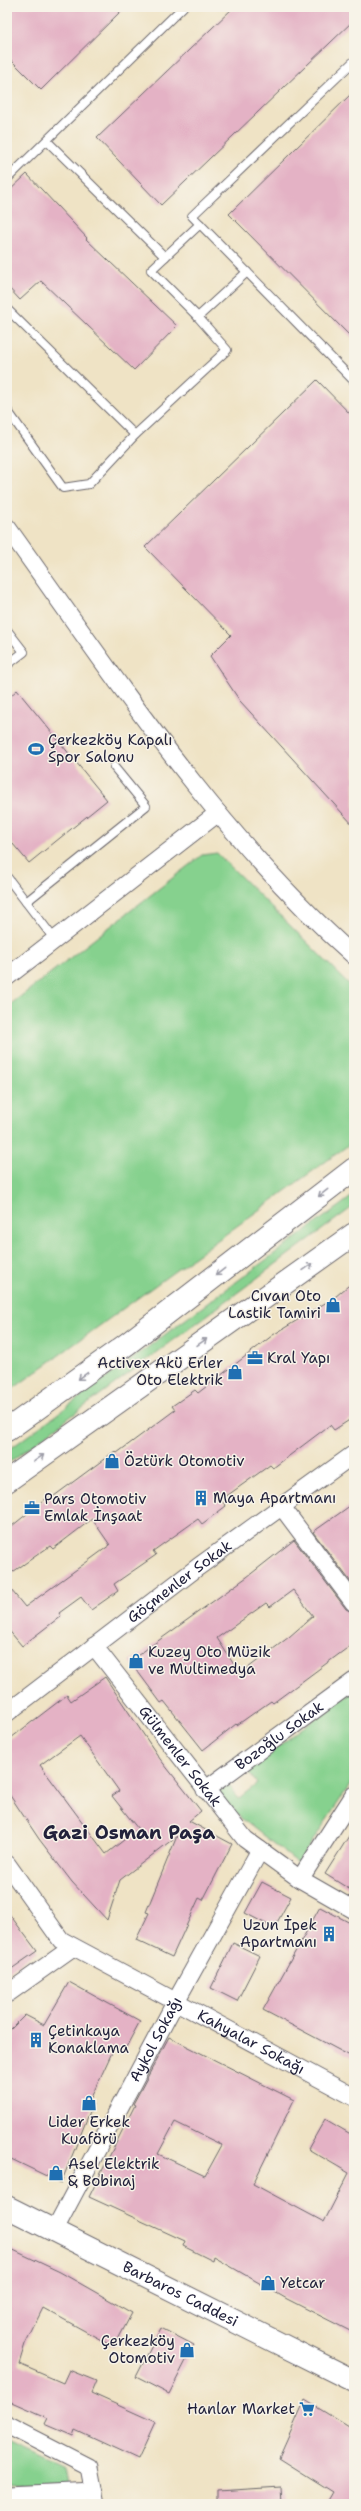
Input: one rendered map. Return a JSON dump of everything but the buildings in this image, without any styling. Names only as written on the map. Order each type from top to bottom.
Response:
[{"type":"main road","points":[[7,1430],[127,1344],[354,1169]]},
{"type":"main road","points":[[7,1481],[354,1234]]},
{"type":"main road","name":"Barbaros Caddesi","points":[[7,2207],[354,2381]]},
{"type":"street","points":[[7,527],[160,739],[243,844],[354,956]]},
{"type":"street","points":[[7,977],[218,813]]},
{"type":"street","name":"Göçmenler Sokak","points":[[7,1713],[94,1646],[354,1454]]},
{"type":"street","points":[[282,1507],[354,1604]]},
{"type":"street","name":"Gülmenler Sokak","points":[[94,1646],[204,1790],[245,1839],[300,1879],[354,1910]]},
{"type":"street","name":"Bozoğlu Sokak","points":[[204,1790],[354,1681]]},
{"type":"street","points":[[300,1879],[354,1795]]},
{"type":"street","name":"Aykol Sokağı","points":[[54,2231],[176,2001],[260,1850]]},
{"type":"street","name":"Kahyalar Sokağı","points":[[7,1864],[61,1940],[354,2097]]},
{"type":"street","points":[[7,1994],[73,1947]]},
{"type":"street","points":[[7,2425],[89,2467],[95,2498],[7,2495]]},
{"type":"lane","points":[[7,179],[183,7]]},
{"type":"lane","points":[[354,61],[192,216],[354,381]]},
{"type":"lane","points":[[47,140],[165,257]]},
{"type":"lane","points":[[7,410],[63,488],[89,484],[135,435],[228,350],[198,317],[151,270],[200,224]]},
{"type":"lane","points":[[198,317],[247,272]]},
{"type":"lane","points":[[7,309],[135,435]]},
{"type":"lane","points":[[7,630],[24,652],[7,665]]},
{"type":"lane","points":[[26,902],[146,806],[114,766]]},
{"type":"lane","points":[[7,877],[55,940]]},
{"type":"green space","points":[[217,853],[354,989],[354,1141],[7,1393],[7,1007],[202,855]]},
{"type":"green space","points":[[354,1195],[354,1206],[7,1464],[7,1451]]},
{"type":"green space","points":[[354,1689],[354,1779],[298,1863],[232,1811],[216,1793],[228,1784],[239,1798],[257,1784],[247,1770]]},
{"type":"green space","points":[[7,2440],[65,2467],[68,2483],[7,2486]]},
{"type":"place","name":"Çerkezköy Kapalı Spor Salonu","points":[[36,749]]},
{"type":"place","name":"Cıvan Oto Lastik Tamiri","points":[[333,1305]]},
{"type":"place","name":"Kral Yapı","points":[[255,1358]]},
{"type":"place","name":"Activex Akü Erler Oto Elektrik","points":[[235,1372]]},
{"type":"place","name":"Öztürk Otomotiv","points":[[112,1461]]},
{"type":"place","name":"Maya Apartmanı","points":[[201,1498]]},
{"type":"place","name":"Pars Otomotiv Emlak İnşaat","points":[[32,1508]]},
{"type":"place","name":"Kuzey Oto Müzik ve Multimedya","points":[[136,1661]]},
{"type":"place","name":"Uzun İpek Apartmanı","points":[[329,1934]]},
{"type":"place","name":"Çetinkaya Konaklama","points":[[36,2040]]},
{"type":"place","name":"Lider Erkek Kuaförü","points":[[89,2103]]},
{"type":"place","name":"Asel Elektrik & Bobinaj","points":[[56,2173]]},
{"type":"place","name":"Yetcar","points":[[268,2283]]},
{"type":"place","name":"Çerkezköy Otomotiv","points":[[187,2350]]},
{"type":"place","name":"Hanlar Market","points":[[307,2409]]},
{"type":"district","name":"Gazi Osman Paşa","points":[[129,1832]]}]
